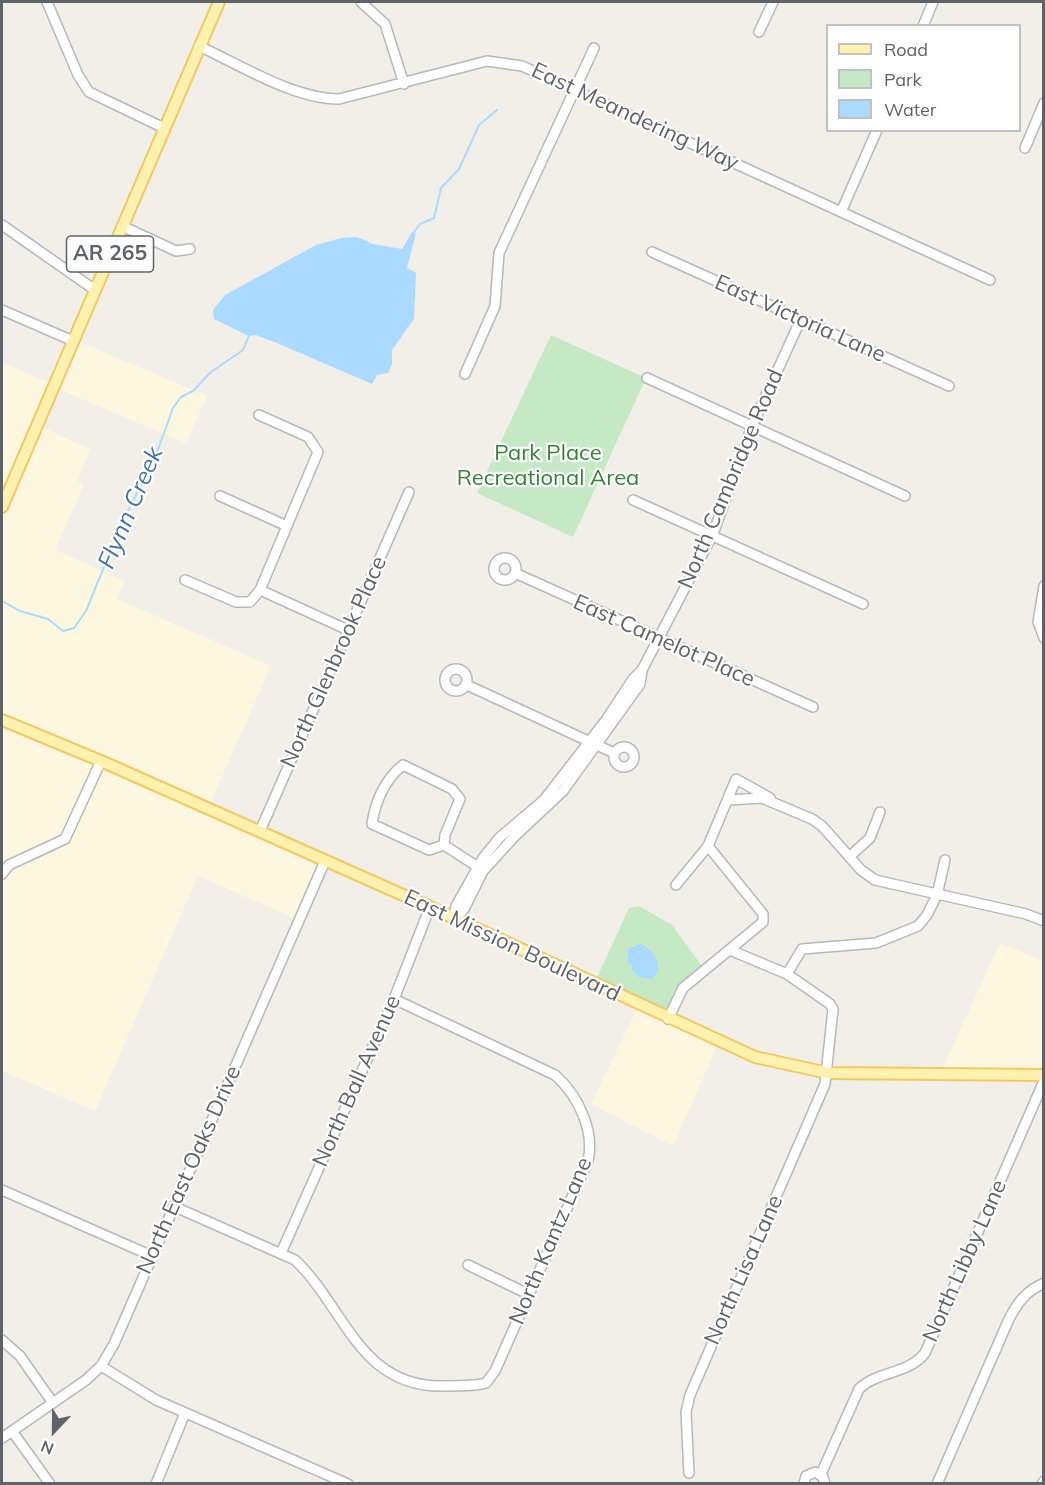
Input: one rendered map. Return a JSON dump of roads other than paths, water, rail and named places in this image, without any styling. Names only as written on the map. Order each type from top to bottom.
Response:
[{"type":"main road","name":"AR 265","points":[[2,507],[219,2]]},
{"type":"main road","name":"East Mission Boulevard","points":[[2,720],[260,831],[755,1057],[828,1073],[1044,1075]]},
{"type":"street","points":[[47,2],[78,75],[89,92],[164,128]]},
{"type":"street","points":[[361,2],[385,24],[404,84]]},
{"type":"street","points":[[759,32],[773,2]]},
{"type":"street","points":[[924,24],[933,2]]},
{"type":"street","name":"East Meandering Way","points":[[199,46],[300,93],[325,99],[339,99],[404,84],[487,61],[522,66],[990,280]]},
{"type":"street","points":[[465,374],[495,306],[499,253],[594,48]]},
{"type":"street","points":[[1025,148],[1044,103]]},
{"type":"street","points":[[841,212],[876,132]]},
{"type":"street","points":[[2,225],[94,290]]},
{"type":"street","points":[[122,226],[176,251],[190,249]]},
{"type":"street","name":"East Victoria Lane","points":[[652,252],[949,386]]},
{"type":"street","points":[[2,310],[73,341]]},
{"type":"street","name":"North Cambridge Road","points":[[454,919],[464,909],[480,869],[563,791],[592,745],[640,684],[642,670],[713,534],[752,426],[801,319]]},
{"type":"street","points":[[647,378],[905,496]]},
{"type":"street","points":[[185,580],[236,602],[250,602],[260,590],[317,458],[316,446],[308,437],[259,415]]},
{"type":"street","name":"North Glenbrook Place","points":[[260,831],[409,492]]},
{"type":"street","points":[[220,496],[287,526]]},
{"type":"street","points":[[633,500],[713,534],[863,604]]},
{"type":"street","name":"East Camelot Place","points":[[515,573],[813,708]]},
{"type":"street","points":[[1044,586],[1038,622],[1044,638]]},
{"type":"street","points":[[260,590],[348,630]]},
{"type":"street","points":[[467,685],[592,745],[614,753]]},
{"type":"street","points":[[2,874],[9,865],[65,839],[101,761]]},
{"type":"street","points":[[403,765],[452,789],[460,799],[445,835],[444,845],[429,850],[372,824],[374,810],[391,774],[403,765]]},
{"type":"street","points":[[676,885],[708,846],[736,779],[765,793],[773,801]]},
{"type":"street","points":[[728,800],[762,798],[773,801],[822,826],[861,870],[875,880],[1026,914],[1044,921]]},
{"type":"street","points":[[849,856],[870,838],[880,812]]},
{"type":"street","points":[[444,845],[480,869]]},
{"type":"street","points":[[668,1019],[683,988],[760,926],[764,918],[708,846]]},
{"type":"street","points":[[730,950],[787,974],[802,949],[876,943],[918,926],[927,915],[937,895],[945,860]]},
{"type":"street","name":"North East Oaks Drive","points":[[2,1438],[101,1366],[152,1256],[325,861]]},
{"type":"street","name":"North Ball Avenue","points":[[281,1253],[394,999],[430,908]]},
{"type":"street","name":"North Lisa Lane","points":[[689,1473],[686,1412],[690,1395],[828,1073],[833,1009],[830,1004],[787,974]]},
{"type":"street","name":"North Kantz Lane","points":[[281,1253],[295,1260],[308,1272],[339,1320],[364,1349],[400,1379],[424,1386],[479,1385],[491,1377],[590,1152],[588,1132],[577,1102],[568,1086],[555,1075],[394,999]]},
{"type":"street","name":"North Libby Lane","points":[[804,1484],[808,1474],[823,1479],[859,1389],[871,1380],[912,1364],[925,1353],[1044,1081]]},
{"type":"street","points":[[2,1190],[152,1256]]},
{"type":"street","points":[[173,1206],[281,1253]]},
{"type":"street","points":[[468,1265],[528,1294]]},
{"type":"street","points":[[938,1484],[1009,1319],[1020,1299],[1032,1288],[1044,1283]]},
{"type":"street","points":[[2,1340],[20,1356],[53,1403]]},
{"type":"street","points":[[101,1366],[133,1387],[185,1413],[348,1484]]},
{"type":"street","points":[[156,1484],[185,1413]]},
{"type":"street","points":[[12,1431],[50,1484]]},
{"type":"water","points":[[412,232],[416,233],[407,268],[416,273],[414,319],[392,350],[392,364],[388,373],[377,375],[372,384],[277,343],[256,335],[249,336],[214,319],[213,310],[225,295],[316,245],[341,238],[357,237],[373,244],[402,249]]},
{"type":"water","points":[[638,943],[650,950],[656,957],[658,971],[652,979],[639,977],[632,970],[632,965],[627,962],[629,947],[635,947]]},
{"type":"waterway","points":[[414,232],[420,224],[434,218],[441,188],[459,169],[479,125],[497,110]]},
{"type":"waterway","name":"Flynn Creek","points":[[2,601],[20,611],[48,619],[63,631],[74,628],[86,611],[122,523],[156,455],[173,408],[181,397],[193,391],[211,372],[243,350],[249,336]]},
{"type":"park label","name":"Park Place Recreational Area","points":[[548,466]]}]
